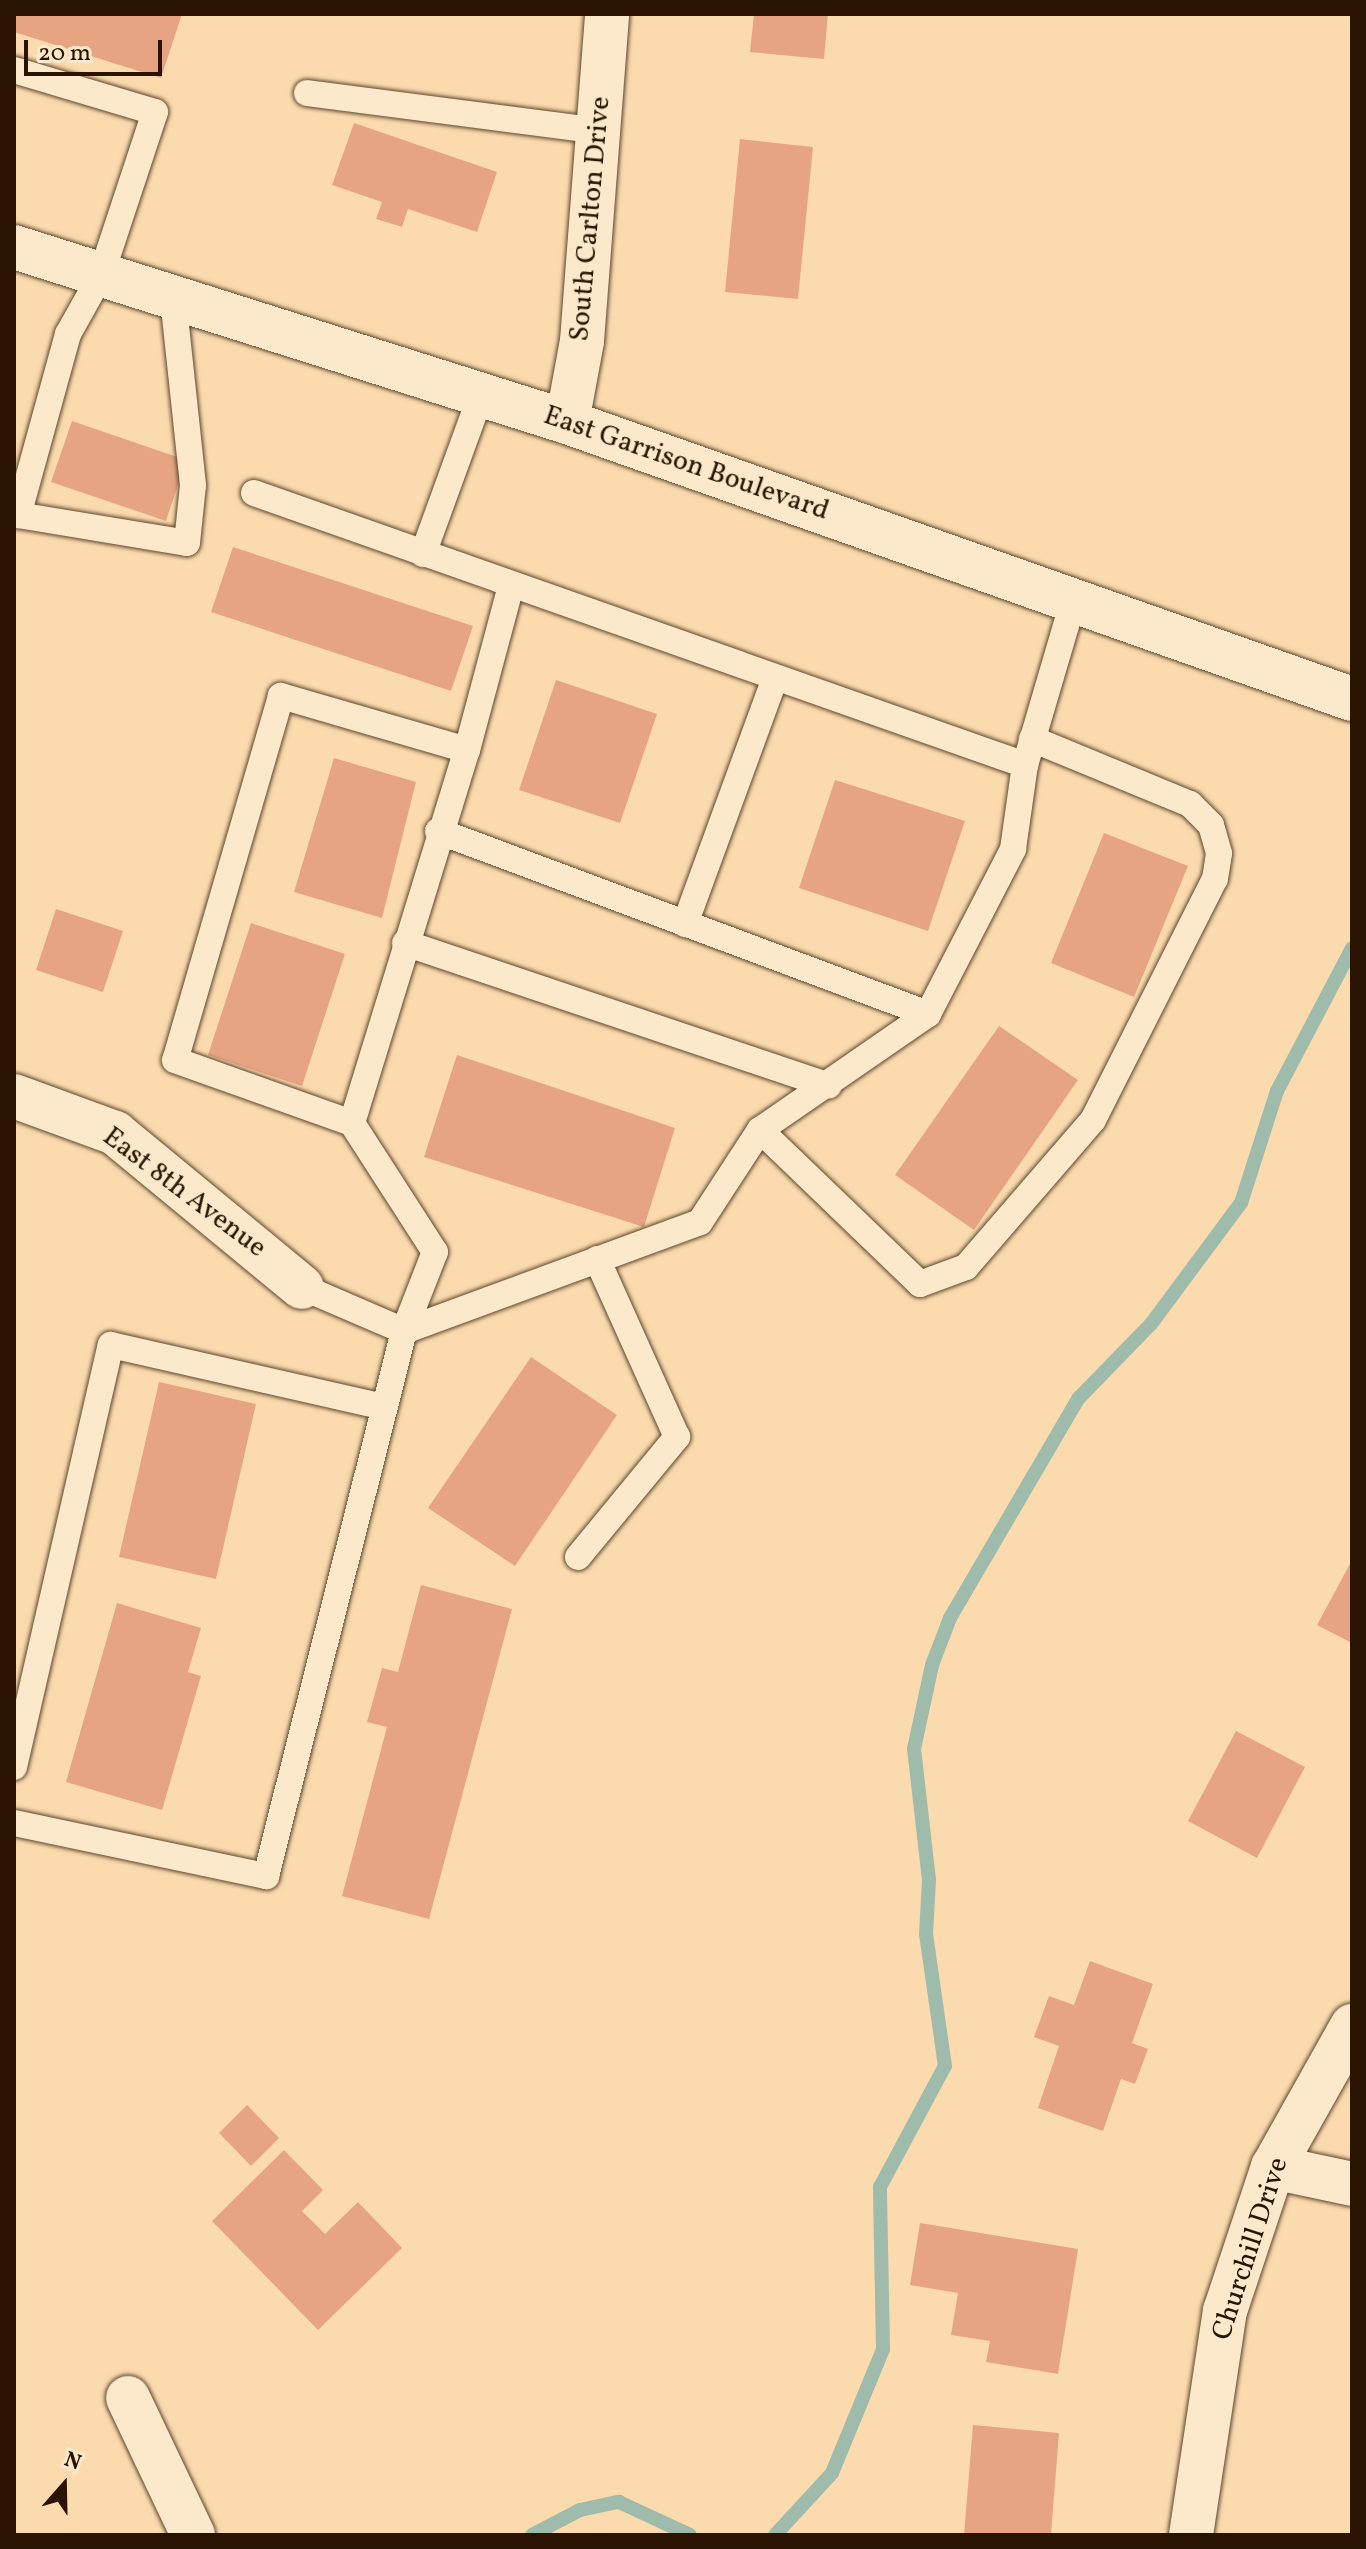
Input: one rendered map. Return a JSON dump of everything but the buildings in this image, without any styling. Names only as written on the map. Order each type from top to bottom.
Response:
[{"type":"street","name":"South Carlton Drive","points":[[567,422],[582,341],[607,14]]},
{"type":"street","name":"East Garrison Boulevard","points":[[14,247],[567,422],[1352,699]]},
{"type":"street","name":"East 8th Avenue","points":[[14,1096],[115,1133],[302,1287]]},
{"type":"street","name":"Churchill Drive","points":[[1191,2535],[1225,2311],[1273,2167],[1352,2026]]},
{"type":"street","points":[[1273,2167],[1352,2184]]},
{"type":"street","points":[[128,2398],[193,2535]]},
{"type":"lane","points":[[14,70],[155,112],[101,275],[68,334],[18,515],[187,543],[193,485],[173,298]]},
{"type":"lane","points":[[307,93],[598,131]]},
{"type":"lane","points":[[423,554],[481,395]]},
{"type":"lane","points":[[254,493],[774,681],[1025,765]]},
{"type":"lane","points":[[352,1123],[438,831],[467,750],[511,586]]},
{"type":"lane","points":[[302,1287],[404,1331],[700,1222],[760,1130],[829,1086],[928,1014],[1013,849],[1025,765],[1074,599]]},
{"type":"lane","points":[[685,924],[774,681]]},
{"type":"lane","points":[[14,1823],[266,1876],[404,1331],[435,1252],[352,1123],[175,1060],[281,696],[467,750]]},
{"type":"lane","points":[[760,1130],[920,1284],[966,1267],[1093,1120],[1215,879],[1219,853],[1211,825],[1190,804],[1032,739]]},
{"type":"lane","points":[[438,831],[928,1014]]},
{"type":"lane","points":[[405,943],[829,1086]]},
{"type":"lane","points":[[578,1557],[677,1437],[597,1259]]},
{"type":"lane","points":[[14,1767],[111,1345],[384,1407]]},
{"type":"waterway","points":[[775,2535],[832,2473],[883,2349],[880,2187],[945,2066],[926,1934],[929,1880],[914,1749],[932,1665],[950,1618],[1078,1399],[1151,1324],[1241,1203],[1277,1091],[1352,948]]},
{"type":"waterway","points":[[532,2535],[580,2510],[619,2502],[690,2535]]}]
